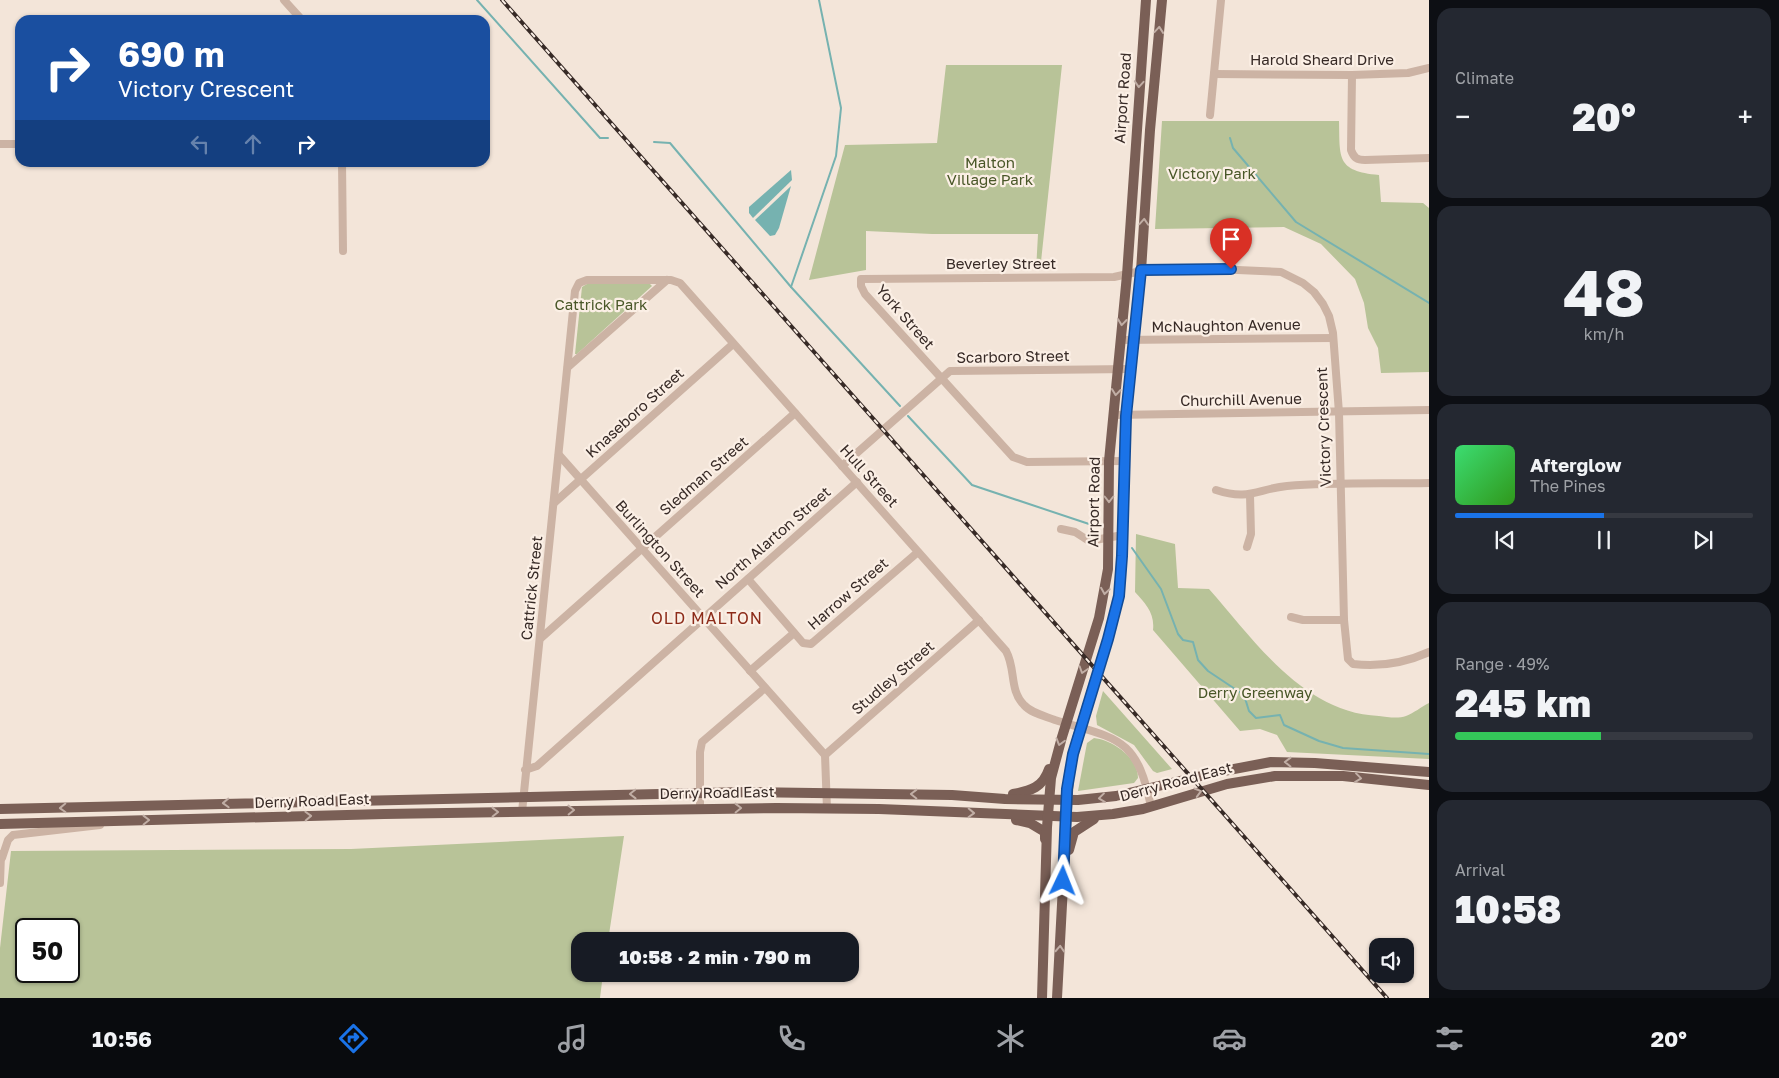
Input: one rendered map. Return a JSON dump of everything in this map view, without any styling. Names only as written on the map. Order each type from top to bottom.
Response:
[{"type":"main road","name":"Airport Road","points":[[1042,998],[1048,817],[1055,760],[1100,618],[1108,569],[1109,460],[1127,275],[1146,0]]},
{"type":"main road","name":"Airport Road","points":[[1057,998],[1066,800],[1073,754],[1117,608],[1122,572],[1126,416],[1135,341],[1150,130],[1162,0]]},
{"type":"main road","points":[[1141,60],[1156,61]]},
{"type":"main road","points":[[1136,133],[1150,130]]},
{"type":"main road","points":[[1005,799],[1012,794],[1028,792],[1039,785],[1055,760]]},
{"type":"main road","name":"Derry Road East","points":[[0,809],[700,793],[952,794],[1005,799],[1066,800],[1116,796],[1218,772],[1271,762],[1315,763],[1429,772]]},
{"type":"main road","name":"Derry Road East","points":[[0,824],[700,808],[827,809],[1065,817],[1113,814],[1151,807],[1227,784],[1275,776],[1343,776],[1429,785]]},
{"type":"main road","points":[[467,798],[467,812]]},
{"type":"main road","points":[[27,823],[28,808]]},
{"type":"main road","points":[[992,814],[999,820],[1023,821],[1045,832],[1044,879],[1046,881]]},
{"type":"main road","points":[[1063,881],[1068,875],[1069,844],[1074,832],[1094,818],[1113,814]]},
{"type":"street","points":[[284,0],[298,15]]},
{"type":"street","points":[[1210,115],[1222,0]]},
{"type":"street","name":"Harold Sheard Drive","points":[[1214,74],[1352,75],[1408,73],[1429,68]]},
{"type":"street","points":[[1352,75],[1351,150],[1354,156],[1358,160],[1429,158]]},
{"type":"street","points":[[0,144],[15,144]]},
{"type":"street","points":[[342,167],[343,251]]},
{"type":"street","name":"Victory Crescent","points":[[1141,270],[1215,269],[1281,272],[1303,283],[1314,292],[1329,316],[1333,338],[1339,413],[1344,620],[1348,659],[1353,664],[1396,663],[1429,652]]},
{"type":"street","name":"Beverley Street","points":[[861,279],[1127,275],[1141,270]]},
{"type":"street","name":"York Street","points":[[861,279],[861,286],[865,294],[1007,453],[1014,458],[1027,462],[1109,460]]},
{"type":"street","points":[[568,367],[575,291],[579,283],[587,280],[667,280]]},
{"type":"street","points":[[568,367],[667,280]]},
{"type":"street","name":"Hull Street","points":[[667,280],[674,280],[680,284],[1008,653],[1014,688],[1023,704],[1038,714],[1112,738],[1124,745],[1140,766],[1148,789],[1151,807]]},
{"type":"street","name":"McNaughton Avenue","points":[[1120,340],[1333,338]]},
{"type":"street","name":"Knaseboro Street","points":[[554,503],[734,344]]},
{"type":"street","name":"Cattrick Street","points":[[522,812],[568,367]]},
{"type":"street","name":"Scarboro Street","points":[[842,466],[940,378],[954,370],[1131,369]]},
{"type":"street","name":"Churchill Avenue","points":[[1113,415],[1339,413],[1429,410]]},
{"type":"street","name":"Sledman Street","points":[[541,638],[796,413]]},
{"type":"street","name":"Burlington Street","points":[[559,455],[825,755]]},
{"type":"street","points":[[1109,460],[1124,461]]},
{"type":"street","name":"North Alarton Street","points":[[525,770],[537,766],[857,482]]},
{"type":"street","points":[[1216,490],[1234,496],[1250,495],[1286,486],[1429,483]]},
{"type":"street","points":[[1247,547],[1252,534],[1250,495]]},
{"type":"street","points":[[1060,529],[1074,532],[1089,541],[1123,535]]},
{"type":"street","name":"Harrow Street","points":[[750,671],[794,633],[803,643],[815,642],[918,552]]},
{"type":"street","points":[[748,579],[794,633]]},
{"type":"street","points":[[1290,616],[1303,620],[1344,620]]},
{"type":"street","name":"Studley Street","points":[[825,755],[979,620]]},
{"type":"street","points":[[700,808],[700,752],[702,742],[765,688]]},
{"type":"street","points":[[825,755],[827,809]]},
{"type":"street","points":[[0,883],[1,855],[8,840],[13,835],[85,828],[122,820]]},
{"type":"green space","name":"Malton Village Park","points":[[946,65],[1062,65],[1040,271],[1036,271],[1038,234],[932,234],[866,231],[866,270],[809,280],[845,145],[937,143]]},
{"type":"green space","name":"Victory Park","points":[[1162,121],[1339,121],[1343,160],[1355,170],[1379,175],[1381,202],[1423,203],[1429,208],[1429,372],[1381,373],[1378,348],[1368,328],[1364,303],[1355,279],[1321,244],[1284,227],[1155,229]]},
{"type":"green space","name":"Cattrick Park","points":[[587,284],[650,284],[652,286],[575,354],[582,287]]},
{"type":"green space","name":"Derry Greenway","points":[[1136,534],[1175,544],[1178,588],[1209,589],[1283,671],[1304,688],[1327,702],[1352,712],[1396,718],[1409,715],[1429,703],[1429,759],[1287,752],[1277,735],[1260,729],[1240,731],[1153,630],[1151,613],[1135,592]]},
{"type":"green space","points":[[1103,691],[1172,769],[1157,773],[1153,771],[1134,745],[1097,725],[1096,716]]},
{"type":"green space","points":[[1094,738],[1109,742],[1129,757],[1137,771],[1138,778],[1134,783],[1078,791],[1087,743]]},
{"type":"green space","points":[[624,836],[609,932],[571,932],[571,982],[602,982],[600,998],[0,998],[0,948],[11,851],[351,849]]},
{"type":"water","points":[[791,170],[792,180],[753,218],[749,213],[749,207]]},
{"type":"water","points":[[791,186],[779,228],[775,235],[770,236],[755,220]]},
{"type":"waterway","points":[[477,0],[600,138],[608,138]]},
{"type":"waterway","points":[[791,287],[836,156],[841,108],[819,0]]},
{"type":"waterway","points":[[1230,138],[1233,148],[1296,222],[1429,303]]},
{"type":"waterway","points":[[654,142],[670,143],[791,287],[900,406]]},
{"type":"waterway","points":[[908,416],[972,485],[1089,524]]},
{"type":"waterway","points":[[1132,548],[1161,589],[1178,634],[1183,640],[1193,642],[1198,660],[1208,671],[1244,695],[1249,711],[1256,718],[1280,715],[1284,725],[1319,741],[1343,748],[1429,754]]},
{"type":"railway","points":[[502,0],[1387,998]]},
{"type":"district","name":"OLD MALTON","points":[[707,618]]},
{"type":"route","points":[[1063,881],[1067,789],[1073,754],[1119,596],[1122,572],[1126,416],[1141,270],[1231,269]]}]
